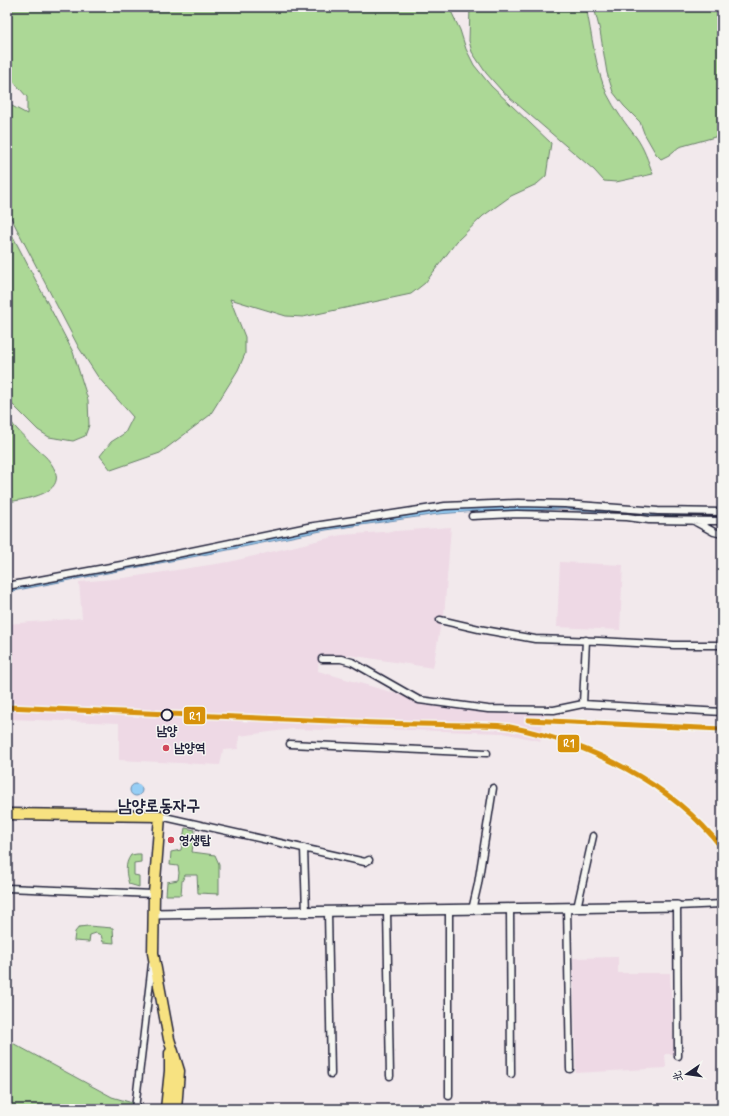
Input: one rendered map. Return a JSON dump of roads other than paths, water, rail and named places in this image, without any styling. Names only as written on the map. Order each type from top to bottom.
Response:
[{"type":"main road","points":[[7,814],[160,816],[154,894],[154,953],[169,1039],[179,1071],[166,1109]]},
{"type":"main road","points":[[174,1083],[176,1109]]},
{"type":"street","points":[[7,586],[144,561],[308,527],[445,506],[518,503],[658,511],[722,512]]},
{"type":"street","points":[[472,516],[525,514],[627,517],[649,520],[722,521]]},
{"type":"street","points":[[692,521],[714,532],[722,534]]},
{"type":"street","points":[[440,620],[535,639],[586,640],[674,646],[722,645]]},
{"type":"street","points":[[583,704],[586,640]]},
{"type":"street","points":[[322,659],[341,659],[352,662],[419,700],[488,709],[554,710],[583,704],[722,712]]},
{"type":"street","points":[[290,744],[487,753]]},
{"type":"street","points":[[472,910],[478,884],[494,788]]},
{"type":"street","points":[[160,816],[365,862],[369,860]]},
{"type":"street","points":[[577,908],[593,836]]},
{"type":"street","points":[[304,848],[306,913]]},
{"type":"street","points":[[7,888],[154,894]]},
{"type":"street","points":[[154,914],[306,913],[722,904]]},
{"type":"street","points":[[677,906],[678,1056]]},
{"type":"street","points":[[567,908],[570,1069]]},
{"type":"street","points":[[510,909],[511,1074]]},
{"type":"street","points":[[449,910],[449,1096]]},
{"type":"street","points":[[387,911],[390,1076]]},
{"type":"street","points":[[328,912],[331,1074]]},
{"type":"street","points":[[135,1109],[154,953]]},
{"type":"water","points":[[565,506],[722,515],[722,518],[659,516],[565,509],[477,511],[438,514],[326,530],[7,592],[7,588],[299,531],[395,518],[437,510],[466,507]]},
{"type":"water","points":[[138,784],[141,785],[141,795],[134,796],[131,795],[130,788],[131,785]]},
{"type":"railway","points":[[508,726],[570,744],[613,762],[633,773],[654,785],[691,814],[722,848]]},
{"type":"place","name":"남양","points":[[167,715]]},
{"type":"place","name":"남양역","points":[[166,748]]},
{"type":"place","name":"영생탑","points":[[171,840]]},
{"type":"district","name":"남양로동자구","points":[[159,806]]}]
